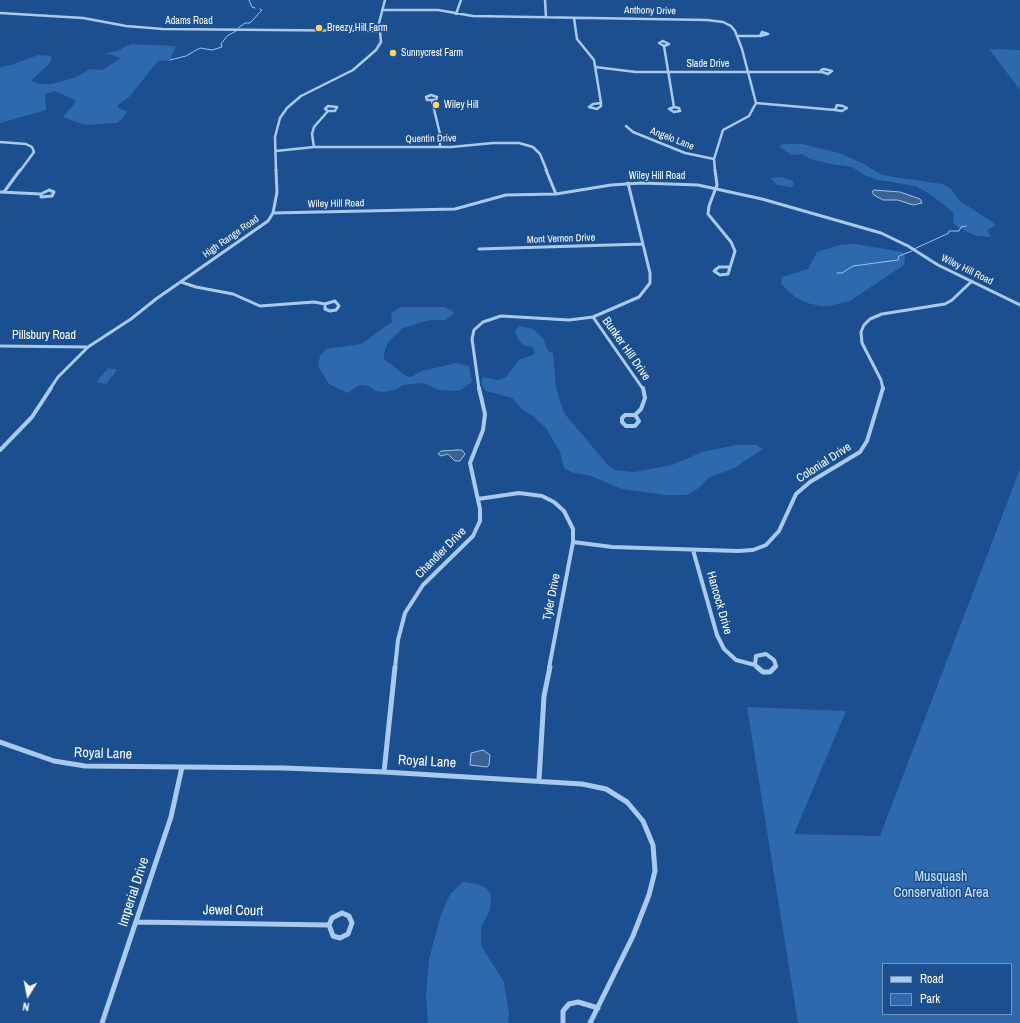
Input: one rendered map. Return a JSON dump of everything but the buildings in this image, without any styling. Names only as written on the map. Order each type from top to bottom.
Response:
[{"type":"street","name":"High Range Road","points":[[0,450],[32,417],[58,377],[88,347],[125,324],[156,299],[264,225],[274,213],[277,192],[275,132],[280,118],[287,108],[306,93],[340,77],[363,63],[380,45],[379,23],[385,0]]},
{"type":"street","points":[[456,14],[460,8],[461,0]]},
{"type":"street","points":[[545,0],[546,17]]},
{"type":"street","name":"Anthony Drive","points":[[382,10],[438,10],[473,16],[712,20],[731,26],[737,36]]},
{"type":"street","name":"Adams Road","points":[[0,13],[78,17],[126,26],[163,29],[380,31]]},
{"type":"street","points":[[574,18],[576,36],[592,57],[601,103]]},
{"type":"street","points":[[730,267],[719,267],[714,271],[718,275],[728,274],[735,251],[734,246],[708,214],[708,208],[716,188],[714,159],[723,130],[748,116],[754,110],[756,103],[737,36],[760,36]]},
{"type":"street","points":[[664,46],[674,107]]},
{"type":"street","name":"Slade Drive","points":[[595,67],[630,72],[822,72]]},
{"type":"street","points":[[432,101],[440,134],[440,147]]},
{"type":"street","points":[[756,103],[834,111]]},
{"type":"street","points":[[314,147],[313,129],[328,111]]},
{"type":"street","name":"Angelo Lane","points":[[626,126],[633,132],[685,153],[714,159]]},
{"type":"street","points":[[0,142],[26,144],[32,147],[34,152],[4,192]]},
{"type":"street","name":"Quentin Drive","points":[[276,151],[314,147],[440,147],[519,143],[530,146],[541,155],[556,194]]},
{"type":"street","name":"Wiley Hill Road","points":[[274,213],[455,209],[510,195],[556,194],[628,183],[685,184],[716,188],[757,198],[881,234],[904,244],[938,265],[1020,305]]},
{"type":"street","name":"Bunker Hill Drive","points":[[628,183],[651,278],[647,290],[639,297],[593,317],[643,388],[644,401],[635,415]]},
{"type":"street","points":[[0,192],[41,194]]},
{"type":"street","name":"Mont Vernon Drive","points":[[479,249],[643,244]]},
{"type":"street","name":"Colonial Drive","points":[[573,542],[612,547],[693,550],[748,551],[762,547],[772,540],[782,524],[796,494],[810,482],[860,452],[867,441],[883,389],[881,380],[862,343],[861,332],[864,325],[870,319],[882,314],[944,304],[952,300],[972,281]]},
{"type":"street","points":[[181,282],[196,287],[233,294],[254,304],[263,306],[308,302],[325,304]]},
{"type":"street","name":"Chandler Drive","points":[[384,772],[398,640],[404,613],[423,585],[476,532],[481,517],[470,463],[483,430],[485,414],[477,381],[472,350],[474,330],[483,322],[501,316],[569,320],[593,317]]},
{"type":"street","name":"Pillsbury Road","points":[[0,346],[88,347]]},
{"type":"street","name":"Bunker Hill Drive","points":[[625,415],[635,415],[639,419],[637,425],[629,426],[622,422],[622,418],[625,415]]},
{"type":"street","name":"Tyler Drive","points":[[478,499],[519,492],[546,498],[561,508],[569,518],[573,529],[573,542],[544,696],[539,780]]},
{"type":"street","name":"Hancock Drive","points":[[693,550],[721,644],[736,660],[755,665],[759,670],[766,672],[772,671],[776,666],[772,657],[762,654],[756,656],[755,665]]},
{"type":"street","name":"Royal Lane","points":[[0,742],[70,765],[96,767],[182,767],[384,772],[590,784],[613,793],[627,802],[639,814],[648,829],[653,845],[655,871],[649,895],[633,936],[590,1023]]},
{"type":"street","name":"Imperial Drive","points":[[102,1023],[171,817],[182,767]]},
{"type":"street","points":[[342,913],[349,916],[352,923],[348,934],[340,938],[336,938],[330,933],[329,925],[332,918],[342,913]]},
{"type":"street","name":"Jewel Court","points":[[137,922],[329,925]]},
{"type":"street","points":[[563,1023],[563,1011],[569,1004],[578,1002],[598,1008]]},
{"type":"green space","points":[[131,44],[176,46],[170,60],[158,61],[129,97],[118,105],[118,108],[127,111],[122,119],[117,123],[85,125],[63,117],[75,103],[75,100],[55,91],[45,94],[46,110],[0,123],[0,67],[11,65],[38,55],[50,56],[52,58],[50,63],[31,81],[40,84],[52,84],[76,77],[90,69],[102,70],[121,58],[105,53],[117,51]]},
{"type":"green space","points":[[989,49],[1020,50],[1020,90]]},
{"type":"green space","points":[[783,144],[802,144],[839,153],[864,164],[882,175],[942,184],[950,188],[961,202],[994,223],[995,226],[987,230],[991,237],[977,236],[959,228],[953,223],[954,213],[930,194],[916,186],[878,180],[864,175],[852,167],[810,159],[802,154],[791,155],[780,147],[780,145]]},
{"type":"green space","points":[[781,177],[793,181],[794,183],[792,187],[777,185],[770,178]]},
{"type":"green space","points":[[854,244],[903,252],[905,257],[904,265],[850,301],[829,306],[807,303],[795,297],[781,284],[782,277],[808,269],[817,252],[840,245]]},
{"type":"green space","points":[[401,307],[444,307],[453,311],[453,314],[445,320],[430,320],[403,328],[388,342],[384,353],[384,359],[406,376],[411,377],[422,371],[456,363],[469,366],[472,382],[459,391],[439,390],[424,383],[403,385],[397,389],[385,392],[376,391],[368,386],[359,385],[347,393],[329,384],[318,366],[320,356],[326,349],[361,344],[392,322],[391,313]]},
{"type":"green space","points":[[519,326],[533,329],[543,338],[548,351],[553,353],[556,388],[564,413],[607,464],[615,470],[634,472],[672,465],[702,452],[736,445],[756,445],[763,449],[734,468],[708,478],[699,488],[686,495],[666,495],[622,489],[588,475],[574,473],[564,468],[560,452],[546,428],[533,416],[524,411],[512,398],[486,391],[482,386],[482,377],[498,380],[506,377],[519,360],[535,354],[533,347],[523,345],[518,339],[515,332]]},
{"type":"green space","points":[[108,368],[117,370],[106,384],[96,382]]},
{"type":"green space","name":"Musquash Conservation Area","points":[[1020,469],[1020,1023],[798,1023],[747,707],[846,711],[794,834],[880,836]]},
{"type":"green space","points":[[463,882],[478,884],[486,888],[491,894],[490,909],[481,928],[481,946],[504,982],[509,1014],[508,1023],[428,1023],[426,995],[429,959],[441,915],[450,894]]},
{"type":"shaded area","points":[[874,190],[900,192],[920,199],[922,203],[913,205],[898,200],[883,200],[874,195],[872,192]]},
{"type":"shaded area","points":[[462,450],[465,454],[460,461],[455,461],[448,454],[441,456],[438,454],[441,451]]},
{"type":"shaded area","points":[[483,750],[490,755],[489,765],[487,767],[470,765],[471,753]]},
{"type":"waterway","points":[[249,0],[252,7],[255,8]]},
{"type":"waterway","points":[[238,28],[245,23],[250,23],[262,10],[260,9]]},
{"type":"waterway","points":[[170,60],[186,56],[200,48],[212,50],[222,47],[221,44],[227,36],[236,31]]},
{"type":"waterway","points":[[914,249],[949,233],[949,231],[959,231],[961,227],[966,226]]},
{"type":"waterway","points":[[837,273],[842,273],[853,266],[898,260],[899,256],[912,251]]},
{"type":"place","name":"Breezy Hill Farm","points":[[319,28]]},
{"type":"place","name":"Sunnycrest Farm","points":[[393,53]]},
{"type":"place","name":"Wiley Hill","points":[[436,105]]}]
